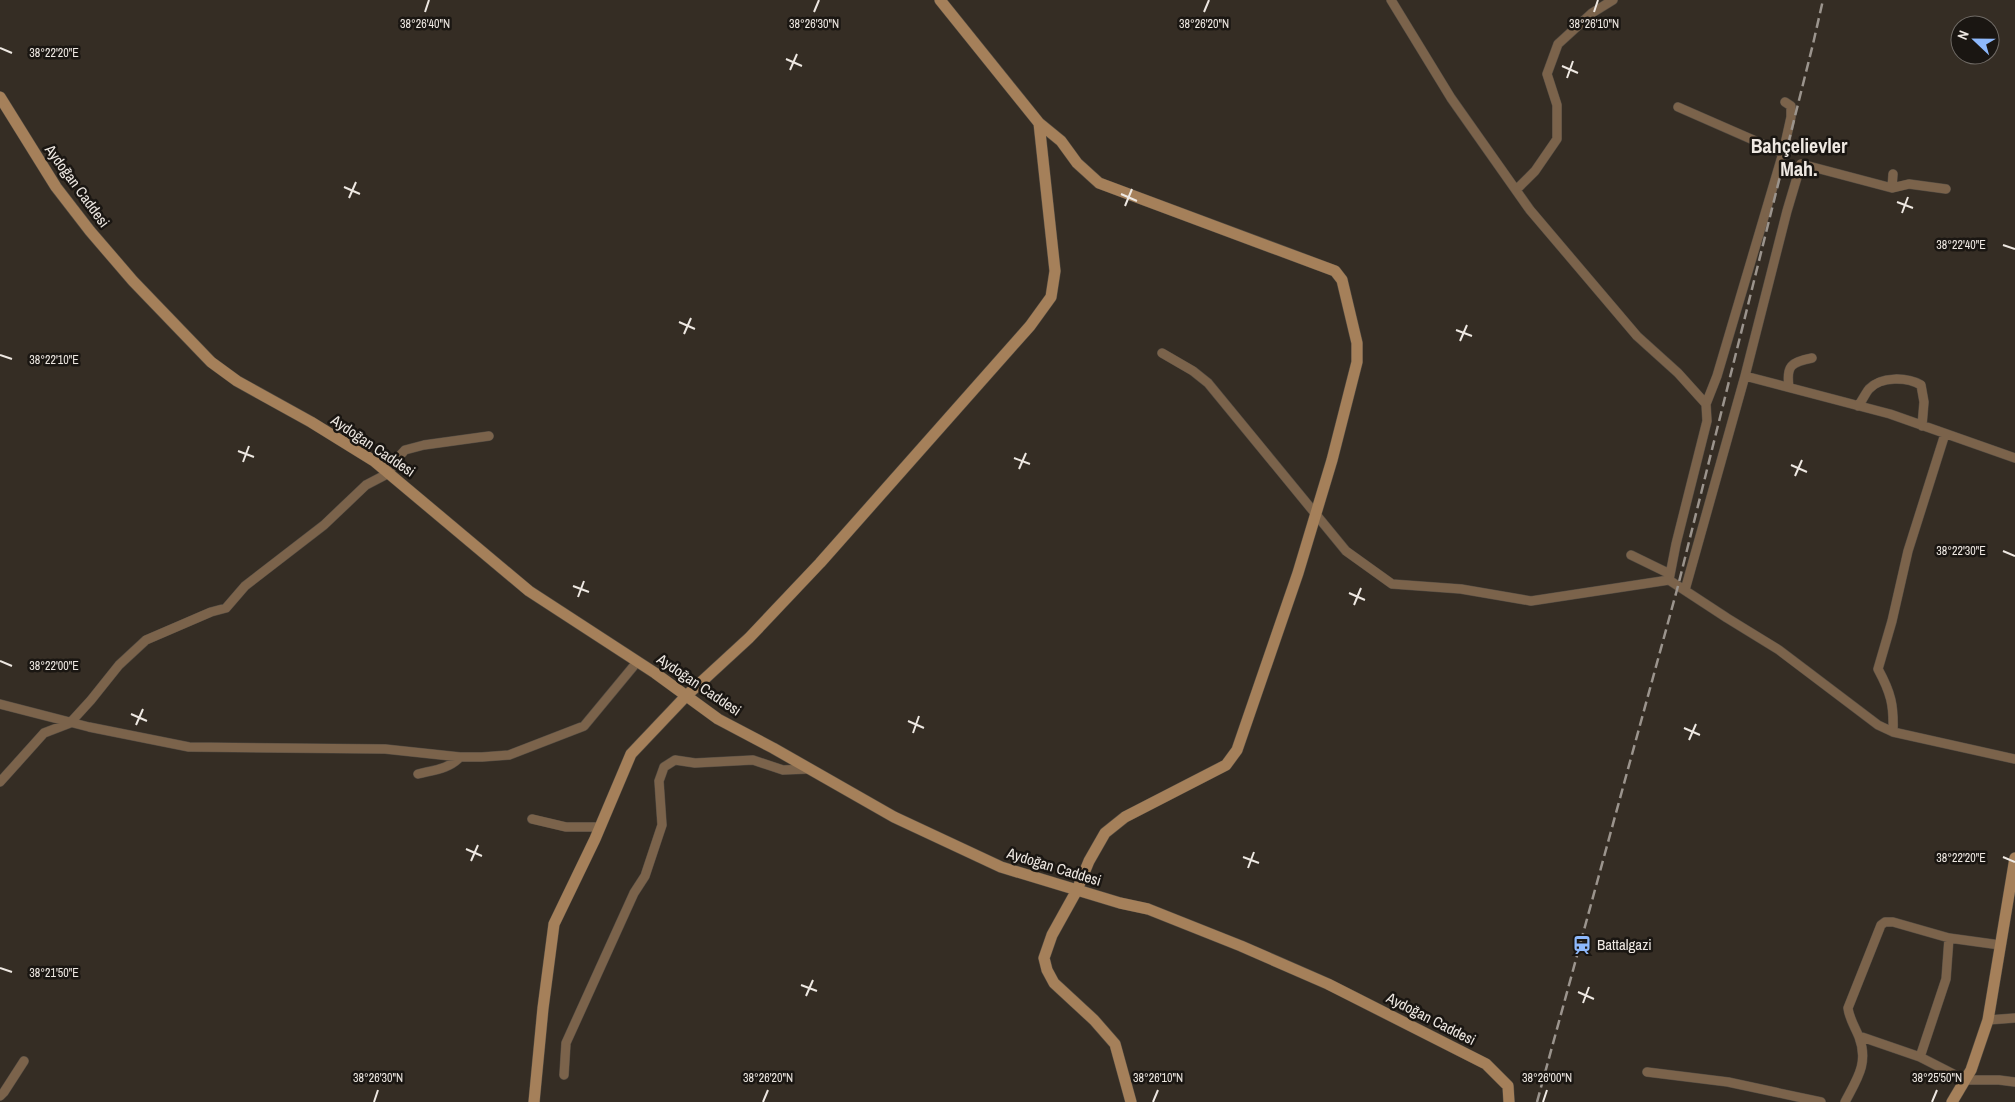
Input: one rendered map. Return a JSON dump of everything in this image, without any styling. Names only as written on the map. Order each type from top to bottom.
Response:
[{"type":"street","points":[[940,0],[1040,123],[1061,141],[1077,163],[1099,183],[1336,271],[1342,280],[1357,343],[1357,362],[1332,460],[1298,573],[1237,750],[1226,765],[1126,817],[1106,833],[1089,862],[1078,890],[1052,934],[1044,958],[1047,970],[1054,983],[1094,1020],[1115,1044],[1131,1102]]},
{"type":"street","points":[[1391,0],[1451,98],[1530,210],[1636,336],[1678,373],[1706,404]]},
{"type":"street","points":[[1516,190],[1535,171],[1557,139],[1557,105],[1547,74],[1558,44],[1592,13],[1613,0]]},
{"type":"street","name":"Aydoğan Caddesi","points":[[0,97],[56,187],[90,232],[133,281],[211,362],[236,381],[311,422],[374,461],[529,591],[638,662],[718,719],[894,817],[1001,868],[1148,909],[1241,946],[1328,984],[1486,1064],[1508,1086],[1509,1102]]},
{"type":"street","points":[[1670,577],[1708,421],[1706,404],[1782,153],[1791,116],[1791,106],[1785,102]]},
{"type":"street","points":[[1678,107],[1782,153]]},
{"type":"street","points":[[534,1102],[543,1008],[554,924],[600,827],[631,754],[686,696],[748,638],[820,562],[1030,326],[1051,297],[1055,271],[1040,123]]},
{"type":"street","points":[[1685,590],[1745,376],[1787,211],[1801,164],[1892,188],[1909,184],[1946,190]]},
{"type":"street","points":[[1892,188],[1894,174]]},
{"type":"street","points":[[1162,354],[1193,371],[1208,383],[1346,551],[1392,584],[1461,589],[1531,601],[1670,577]]},
{"type":"street","points":[[1789,387],[1787,374],[1791,365],[1797,361],[1812,358]]},
{"type":"street","points":[[1745,376],[1858,406],[2015,458]]},
{"type":"street","points":[[1858,406],[1870,388],[1892,379],[1912,380],[1921,385],[1924,402],[1922,426]]},
{"type":"street","points":[[1892,732],[1894,708],[1885,680],[1878,669],[1892,621],[1908,552],[1945,434]]},
{"type":"street","points":[[0,782],[44,734],[70,723],[119,665],[146,640],[211,612],[226,608],[245,586],[324,525],[366,485],[389,473],[396,460],[405,450],[489,436]]},
{"type":"street","points":[[1631,555],[1670,577],[1685,590],[1779,650],[1878,725],[1892,732],[2015,759]]},
{"type":"street","points":[[0,704],[70,723],[189,747],[386,749],[460,757],[509,755],[584,726],[638,662]]},
{"type":"street","points":[[418,774],[445,768],[454,764],[460,757]]},
{"type":"street","points":[[564,1075],[566,1043],[634,893],[646,876],[662,825],[659,781],[664,767],[675,760],[696,763],[753,760],[783,770],[808,769]]},
{"type":"street","points":[[532,819],[566,826],[600,827]]},
{"type":"street","points":[[1952,1102],[1971,1070],[1988,1020],[2000,945],[2010,910],[2015,858]]},
{"type":"street","points":[[1845,1102],[1862,1067],[1864,1050],[1849,1015],[1848,1008],[1881,925],[1885,922],[1893,922],[1949,938],[2000,945]]},
{"type":"street","points":[[1920,1057],[1946,979],[1949,938]]},
{"type":"street","points":[[1988,1020],[2015,1018]]},
{"type":"street","points":[[1859,1036],[1920,1057],[1965,1080],[2015,1082]]},
{"type":"street","points":[[0,1096],[24,1061]]},
{"type":"street","points":[[1647,1072],[1728,1082],[1821,1102]]},
{"type":"railway","points":[[1537,1102],[1678,586],[1823,0]]},
{"type":"place","name":"Battalgazi","points":[[1582,945]]},
{"type":"district","name":"Bahçelievler Mah.","points":[[1799,158]]}]
